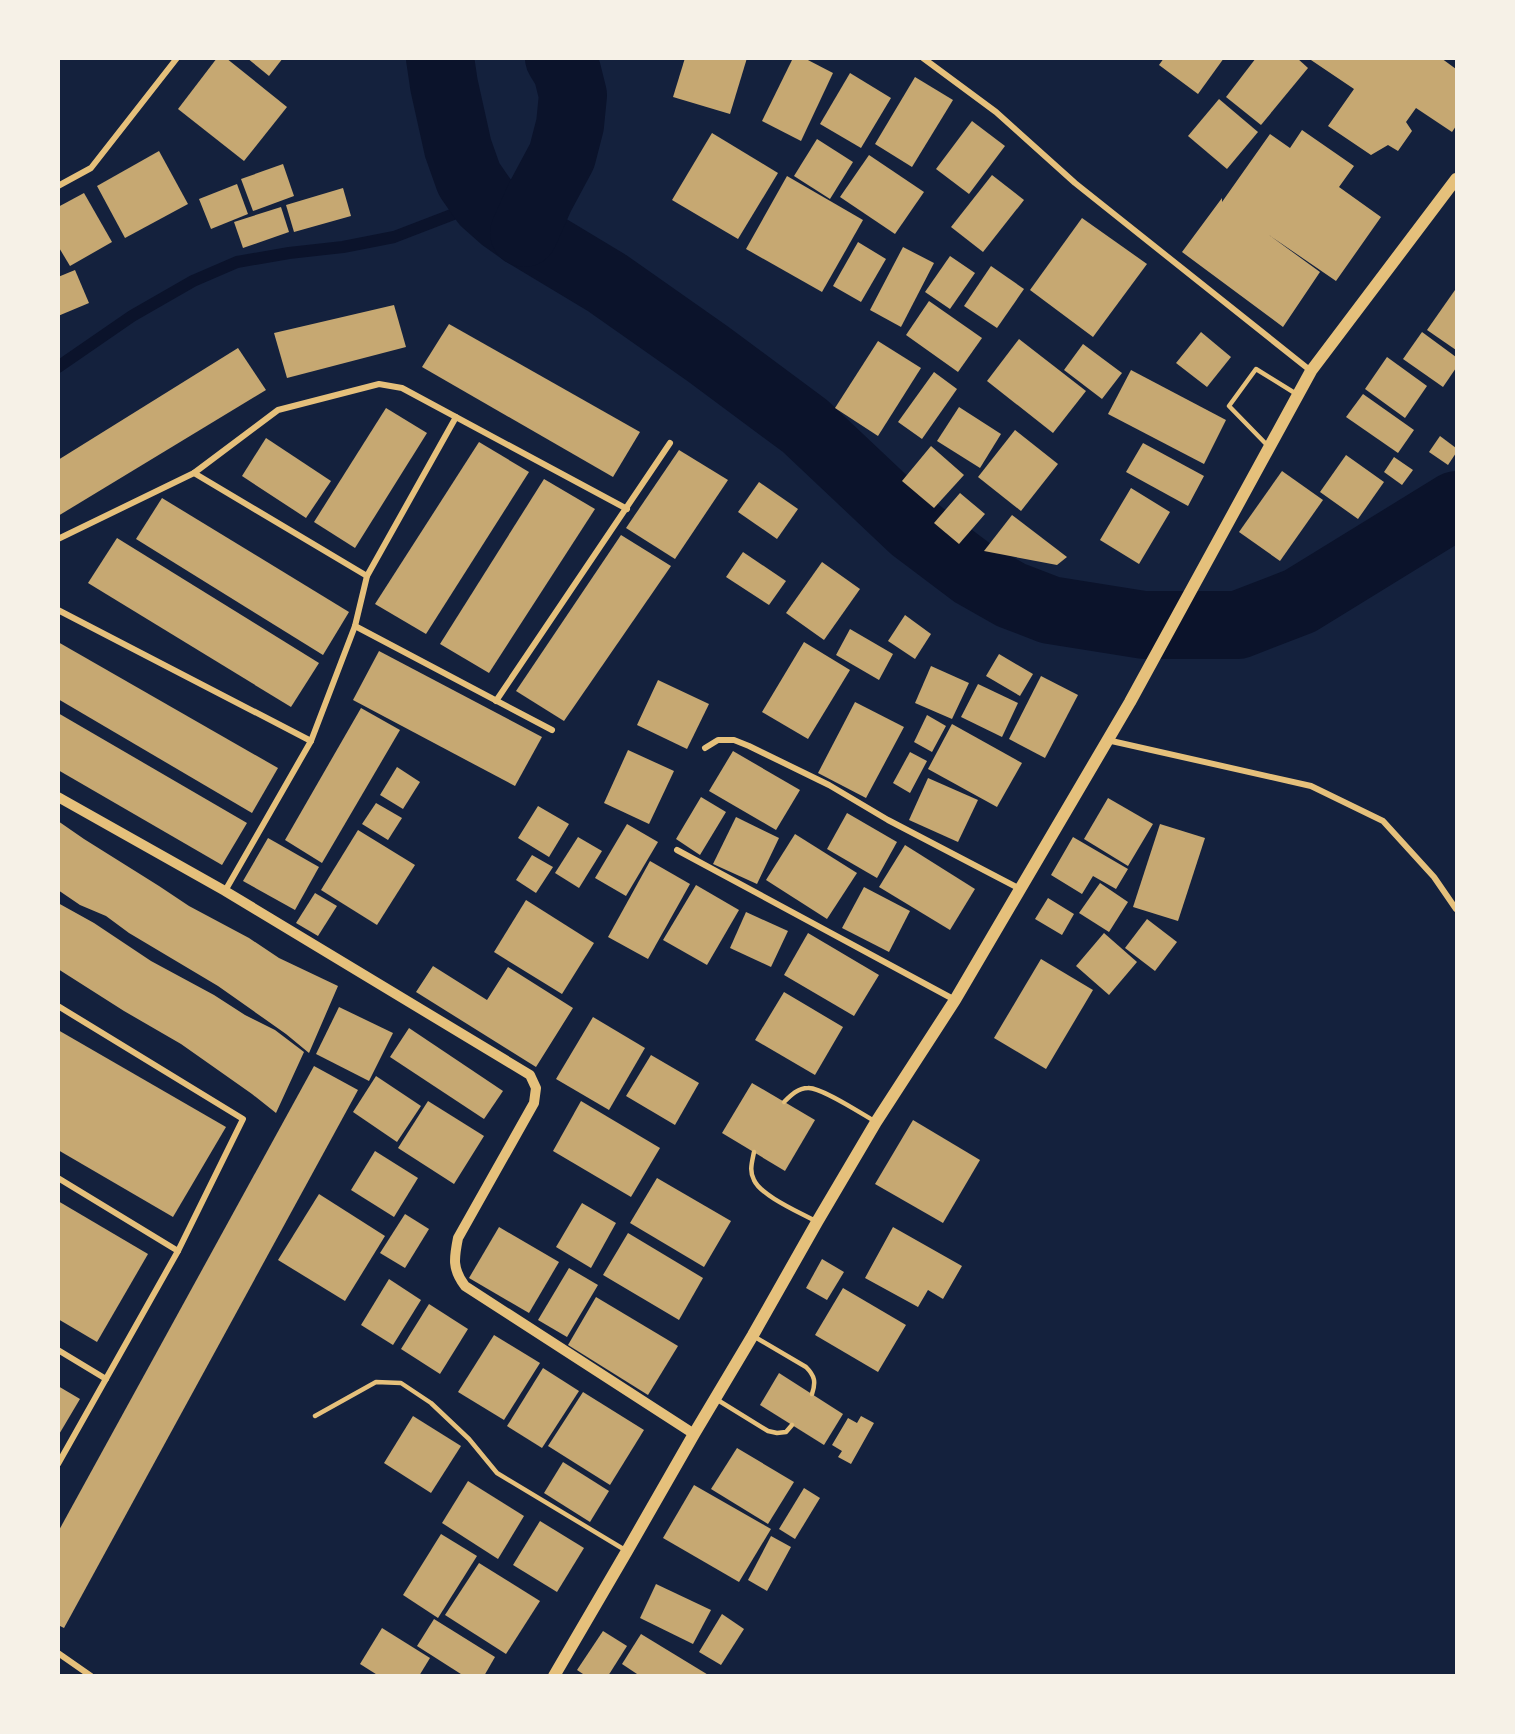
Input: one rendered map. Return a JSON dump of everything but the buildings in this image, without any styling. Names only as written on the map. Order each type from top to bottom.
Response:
[{"type":"main road","points":[[554,1676],[876,1122],[956,1000],[1130,702],[1311,371],[1456,179]]},
{"type":"street","points":[[58,186],[90,168],[177,58]]},
{"type":"street","points":[[923,58],[996,112],[1075,183],[1311,371]]},
{"type":"street","points":[[58,539],[194,473],[278,410],[379,384],[402,388],[627,508]]},
{"type":"street","points":[[225,891],[310,741],[355,626],[367,576],[456,417]]},
{"type":"street","points":[[496,701],[670,443]]},
{"type":"street","points":[[194,473],[367,576]]},
{"type":"street","points":[[58,610],[310,741]]},
{"type":"street","points":[[355,626],[552,730]]},
{"type":"street","points":[[705,748],[718,740],[734,740],[749,746],[829,785],[888,820],[1021,889]]},
{"type":"street","points":[[1107,740],[1311,786],[1383,821],[1434,878],[1456,909]]},
{"type":"street","points":[[58,796],[225,891],[530,1075],[536,1088],[534,1103],[458,1238],[454,1257],[457,1276],[465,1286],[694,1434]]},
{"type":"street","points":[[677,850],[956,1000]]},
{"type":"street","points":[[58,1006],[243,1119],[178,1251],[58,1464]]},
{"type":"street","points":[[58,1178],[178,1251]]},
{"type":"street","points":[[58,1350],[106,1379]]},
{"type":"street","points":[[58,1653],[91,1676]]},
{"type":"lane","points":[[1270,448],[1229,406],[1256,369],[1298,395]]},
{"type":"lane","points":[[784,1102],[794,1092],[809,1087],[822,1091],[876,1122]]},
{"type":"lane","points":[[754,1152],[751,1166],[753,1180],[763,1192],[817,1222]]},
{"type":"lane","points":[[753,1335],[812,1373],[816,1383],[812,1394]]},
{"type":"lane","points":[[315,1416],[376,1382],[401,1383],[431,1403],[469,1439],[497,1473],[627,1551]]},
{"type":"lane","points":[[716,1399],[768,1431],[786,1432],[792,1425]]},
{"type":"waterway","points":[[440,58],[458,148],[469,179],[485,202],[524,233],[607,283],[805,426],[913,528],[974,574],[1011,595],[1050,610],[1144,625],[1238,625],[1300,601],[1456,505]]},
{"type":"waterway","points":[[524,233],[562,156],[570,125],[573,95],[567,71],[559,58]]},
{"type":"waterway","points":[[58,367],[132,316],[193,281],[237,262],[343,247],[394,237],[485,202]]}]
